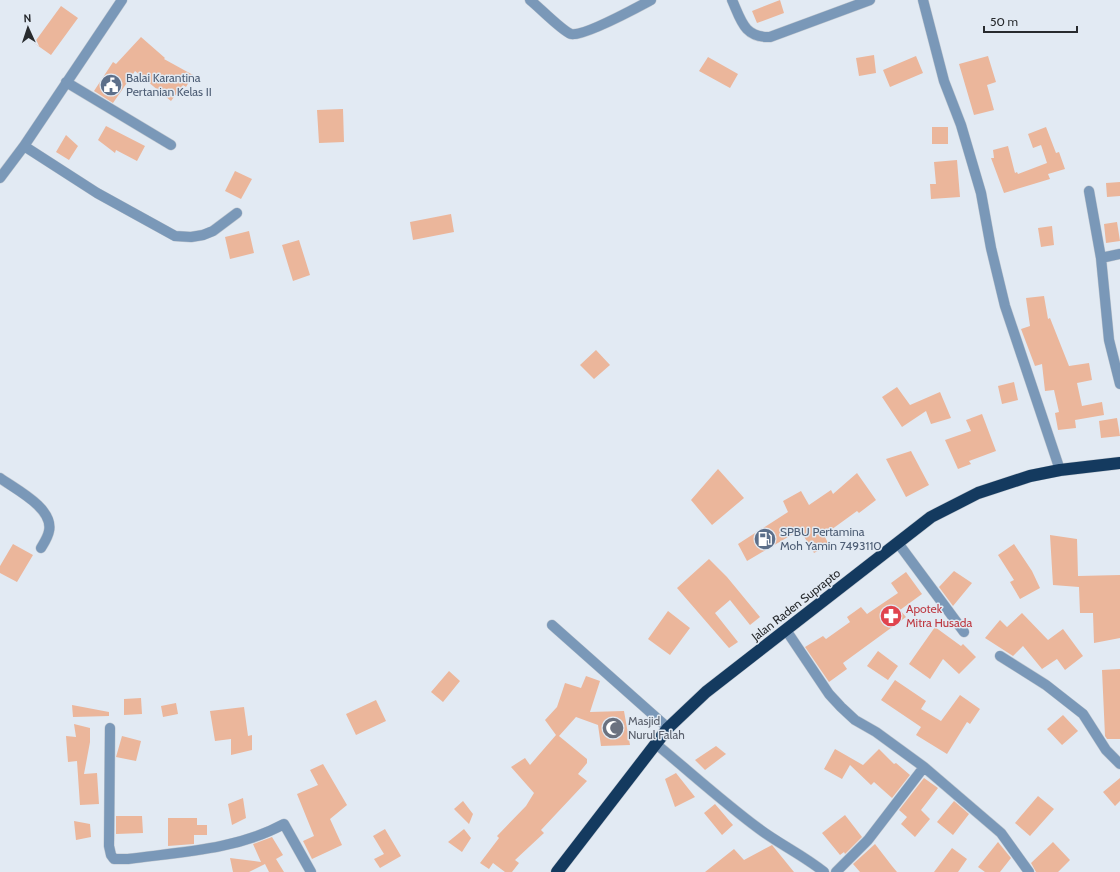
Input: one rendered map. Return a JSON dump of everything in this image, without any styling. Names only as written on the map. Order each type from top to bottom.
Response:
[{"type":"highway","name":"Jalan Raden Suprapto","points":[[557,872],[668,728],[706,692],[931,517],[978,493],[1030,476],[1060,470],[1120,463]]},
{"type":"street","points":[[0,178],[24,146],[122,0]]},
{"type":"street","points":[[530,0],[570,33],[576,34],[587,31],[651,0]]},
{"type":"street","points":[[732,0],[750,33],[762,37],[770,36],[839,5],[870,0]]},
{"type":"street","points":[[923,0],[944,81],[961,125],[981,193],[1004,306],[1060,470]]},
{"type":"street","points":[[66,82],[171,145]]},
{"type":"street","points":[[24,146],[97,193],[175,236],[203,236],[213,231],[237,213]]},
{"type":"street","points":[[1088,191],[1101,258],[1109,340],[1120,384]]},
{"type":"street","points":[[1101,258],[1120,254]]},
{"type":"street","points":[[0,478],[46,512],[49,531],[41,548]]},
{"type":"street","points":[[898,543],[964,632]]},
{"type":"street","points":[[552,625],[668,728]]},
{"type":"street","points":[[786,630],[817,677],[841,707],[855,720],[876,732],[924,767],[1001,834],[1029,872]]},
{"type":"street","points":[[1000,656],[1046,685],[1083,714],[1106,750],[1120,764]]},
{"type":"street","points":[[110,728],[110,846],[111,855],[114,859],[128,859],[230,846],[253,839],[284,824],[311,872]]},
{"type":"street","points":[[656,744],[758,828],[807,858],[824,872]]},
{"type":"street","points":[[836,872],[868,840],[924,767]]},
{"type":"building","points":[[780,0],[784,13],[757,23],[752,11]]},
{"type":"building","points":[[61,6],[78,18],[51,55],[34,43]]},
{"type":"building","points":[[141,37],[165,58],[164,59],[193,75],[186,87],[183,85],[171,101],[135,71],[113,103],[94,91],[113,62],[116,64]]},
{"type":"building","points":[[874,55],[876,73],[859,76],[856,58]]},
{"type":"building","points":[[916,56],[923,73],[890,87],[883,70]]},
{"type":"building","points":[[988,56],[996,82],[987,85],[994,110],[974,115],[959,64]]},
{"type":"building","points":[[708,57],[738,74],[730,88],[699,71]]},
{"type":"building","points":[[343,109],[344,142],[319,143],[317,110]]},
{"type":"building","points":[[106,126],[145,146],[137,161],[116,150],[115,153],[98,140]]},
{"type":"building","points":[[932,127],[948,127],[948,144],[932,144]]},
{"type":"building","points":[[1046,127],[1056,153],[1059,152],[1065,169],[1048,174],[1050,179],[1004,193],[991,158],[994,158],[993,150],[1008,146],[1015,173],[1017,172],[1018,174],[1047,163],[1041,145],[1033,148],[1028,134]]},
{"type":"building","points":[[66,135],[78,146],[69,160],[56,152]]},
{"type":"building","points":[[957,160],[960,197],[931,199],[930,184],[936,184],[934,162]]},
{"type":"building","points":[[235,171],[252,179],[241,199],[225,191]]},
{"type":"building","points":[[1120,182],[1120,196],[1107,197],[1106,183]]},
{"type":"building","points":[[451,214],[454,232],[413,240],[410,222]]},
{"type":"building","points":[[1117,222],[1120,241],[1106,243],[1104,224]]},
{"type":"building","points":[[1052,226],[1054,245],[1041,247],[1038,228]]},
{"type":"building","points":[[249,231],[254,253],[230,259],[225,237]]},
{"type":"building","points":[[299,240],[310,275],[293,281],[282,245]]},
{"type":"building","points":[[1044,296],[1048,319],[1050,318],[1069,366],[1089,363],[1092,380],[1077,383],[1082,406],[1102,402],[1104,415],[1075,420],[1076,428],[1058,430],[1055,413],[1059,412],[1054,390],[1045,391],[1042,364],[1035,366],[1021,329],[1030,326],[1026,298]]},
{"type":"building","points":[[596,350],[610,365],[594,379],[580,365]]},
{"type":"building","points":[[1014,382],[1018,400],[1002,404],[998,386]]},
{"type":"building","points":[[897,387],[910,405],[940,392],[951,418],[931,424],[926,411],[902,427],[882,397]]},
{"type":"building","points":[[982,414],[996,451],[969,461],[971,464],[958,469],[945,440],[971,431],[966,420]]},
{"type":"building","points":[[1117,418],[1120,436],[1101,438],[1099,421]]},
{"type":"building","points":[[911,451],[929,485],[906,497],[886,459]]},
{"type":"building","points":[[718,469],[744,498],[712,525],[691,500]]},
{"type":"building","points":[[857,473],[876,500],[859,513],[857,511],[824,535],[829,545],[814,553],[800,530],[747,561],[738,544],[788,512],[783,501],[801,491],[809,505],[831,490],[833,494]]},
{"type":"building","points":[[1050,535],[1077,539],[1078,576],[1120,575],[1120,638],[1094,643],[1093,613],[1080,613],[1079,587],[1053,585]]},
{"type":"building","points":[[13,544],[33,555],[17,582],[0,573],[0,566]]},
{"type":"building","points":[[1014,544],[1032,571],[1040,588],[1020,599],[1010,582],[1014,580],[998,555]]},
{"type":"building","points":[[709,559],[727,577],[760,617],[750,625],[730,600],[715,613],[738,642],[729,648],[677,588]]},
{"type":"building","points":[[954,571],[972,583],[953,606],[939,587]]},
{"type":"building","points":[[906,572],[922,594],[900,610],[906,617],[843,663],[847,669],[829,682],[805,647],[823,636],[826,639],[850,622],[847,617],[861,607],[867,614],[898,593],[891,583]]},
{"type":"building","points":[[668,611],[690,628],[670,655],[648,639]]},
{"type":"building","points":[[1022,613],[1048,640],[1063,629],[1083,656],[1065,670],[1057,659],[1042,669],[1023,646],[1013,656],[985,638],[1000,620],[1007,627]]},
{"type":"building","points":[[935,627],[961,646],[963,644],[976,657],[959,674],[943,659],[930,679],[909,664]]},
{"type":"building","points":[[878,651],[898,666],[888,680],[867,666]]},
{"type":"building","points":[[1120,669],[1120,739],[1107,739],[1105,736],[1102,670]]},
{"type":"building","points":[[449,671],[460,681],[443,702],[431,692]]},
{"type":"building","points":[[586,676],[600,681],[590,712],[624,711],[630,745],[601,746],[598,725],[576,717],[559,736],[587,759],[587,763],[578,774],[587,781],[541,830],[544,833],[515,860],[519,863],[512,872],[505,872],[493,863],[489,869],[480,863],[499,838],[497,836],[526,806],[534,793],[511,767],[525,758],[530,765],[556,735],[545,720],[557,707],[565,683],[581,688]]},
{"type":"building","points":[[895,680],[926,701],[921,709],[941,721],[960,695],[980,709],[970,724],[967,722],[947,754],[916,735],[921,727],[881,700]]},
{"type":"building","points":[[141,698],[142,714],[124,715],[124,699]]},
{"type":"building","points":[[376,700],[386,721],[356,735],[346,714]]},
{"type":"building","points":[[176,703],[178,714],[163,717],[161,706]]},
{"type":"building","points":[[72,705],[109,712],[109,716],[73,717]]},
{"type":"building","points":[[244,707],[248,736],[252,735],[252,750],[231,755],[231,739],[215,741],[210,711]]},
{"type":"building","points":[[1063,715],[1078,731],[1062,745],[1047,729]]},
{"type":"building","points":[[74,724],[90,728],[90,742],[84,774],[97,773],[99,804],[80,805],[77,761],[68,762],[66,736],[76,737]]},
{"type":"building","points":[[122,736],[141,741],[136,761],[116,757]]},
{"type":"building","points":[[716,746],[726,754],[705,770],[695,760]]},
{"type":"building","points":[[835,749],[863,765],[879,749],[894,764],[896,763],[910,775],[892,798],[874,782],[871,785],[850,765],[842,779],[824,769]]},
{"type":"building","points":[[323,764],[347,805],[330,819],[342,845],[312,859],[303,841],[314,836],[297,794],[318,785],[310,770]]},
{"type":"building","points":[[676,773],[695,797],[675,807],[665,779]]},
{"type":"building","points":[[924,778],[938,788],[921,810],[930,819],[915,837],[901,824],[907,817],[899,810]]},
{"type":"building","points":[[1120,778],[1120,801],[1115,806],[1103,792]]},
{"type":"building","points":[[1038,796],[1054,809],[1030,836],[1015,823]]},
{"type":"building","points":[[243,798],[246,818],[232,825],[228,804]]},
{"type":"building","points":[[463,801],[473,814],[469,824],[454,809]]},
{"type":"building","points":[[954,801],[969,814],[953,835],[937,822]]},
{"type":"building","points":[[715,804],[733,825],[722,835],[704,813]]},
{"type":"building","points":[[845,815],[862,837],[845,854],[844,852],[840,855],[822,833]]},
{"type":"building","points":[[116,816],[142,816],[143,833],[116,834]]},
{"type":"building","points":[[168,818],[197,818],[197,825],[207,825],[207,835],[194,835],[194,844],[168,846]]},
{"type":"building","points":[[74,821],[90,824],[91,837],[76,840]]},
{"type":"building","points":[[385,829],[401,856],[380,868],[374,859],[384,854],[373,836]]},
{"type":"building","points":[[464,829],[471,838],[462,852],[448,842]]},
{"type":"building","points":[[272,837],[283,855],[276,859],[284,872],[269,872],[265,864],[249,872],[233,872],[230,858],[261,862],[253,844]]},
{"type":"building","points":[[998,842],[1011,858],[1000,872],[985,872],[978,867]]},
{"type":"building","points":[[1053,842],[1070,860],[1058,872],[1036,872],[1031,863]]},
{"type":"building","points":[[875,844],[897,872],[860,872],[853,864]]},
{"type":"building","points":[[772,845],[794,872],[705,872],[734,849],[744,860]]},
{"type":"building","points":[[952,848],[967,859],[958,872],[934,872]]},
{"type":"place","name":"Balai Karantina Pertanian Kelas II","points":[[111,85]]},
{"type":"place","name":"SPBU Pertamina Moh Yamin 7493110","points":[[765,539]]},
{"type":"place","name":"Apotek Mitra Husada","points":[[891,616]]},
{"type":"place","name":"Masjid Nurul Falah","points":[[613,728]]}]
